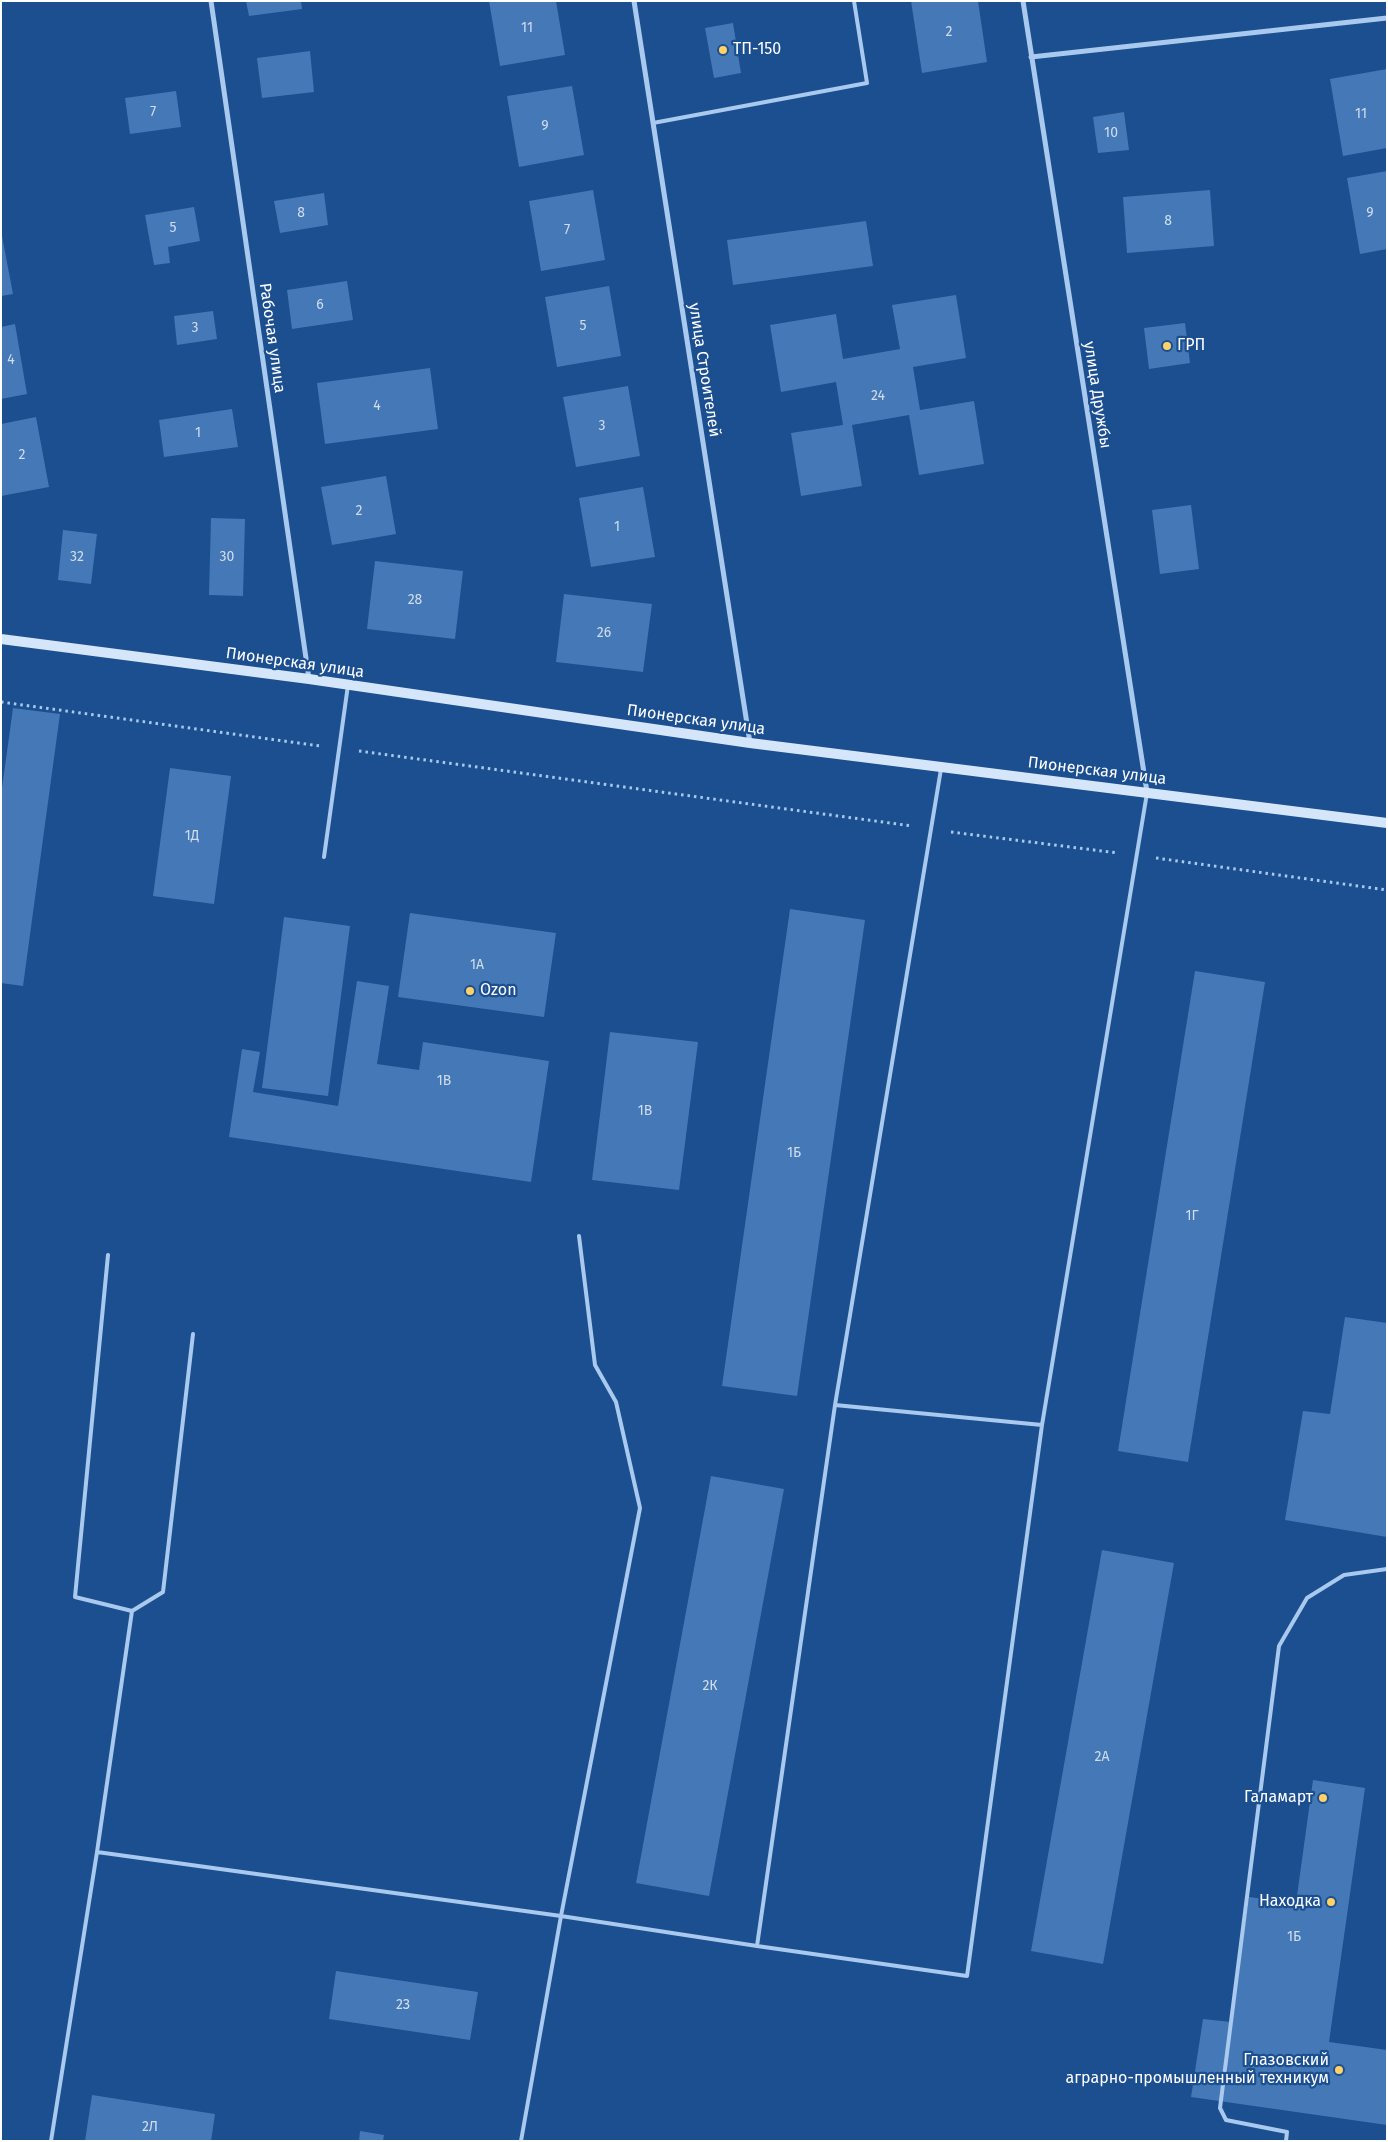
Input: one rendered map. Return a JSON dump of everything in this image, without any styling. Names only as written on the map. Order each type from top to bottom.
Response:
[{"type":"street","name":"Рабочая улица","points":[[211,1],[309,679]]},
{"type":"street","name":"улица Строителей","points":[[634,1],[750,743]]},
{"type":"street","name":"улица Дружбы","points":[[1023,1],[1147,792]]},
{"type":"street","points":[[1031,57],[1387,18]]},
{"type":"street","name":"Пионерская улица","points":[[1,639],[309,679],[750,743],[1387,824]]},
{"type":"lane","points":[[653,123],[867,83],[854,1]]},
{"type":"lane","points":[[324,857],[348,685]]},
{"type":"lane","points":[[758,1946],[836,1405],[941,767]]},
{"type":"lane","points":[[97,1852],[561,1916],[967,1976],[1042,1425],[1147,792]]},
{"type":"lane","points":[[521,2141],[561,1916],[640,1508],[616,1402],[595,1365],[579,1236]]},
{"type":"lane","points":[[108,1254],[75,1597],[132,1611],[163,1592],[193,1334]]},
{"type":"lane","points":[[836,1405],[1042,1425]]},
{"type":"lane","points":[[1286,2141],[1287,2132],[1226,2120],[1220,2108],[1279,1646],[1307,1598],[1344,1575],[1387,1569]]},
{"type":"lane","points":[[51,2141],[97,1852],[132,1611]]},
{"type":"path","points":[[1,702],[1387,890]]},
{"type":"building","points":[[246,1],[301,1],[302,9],[249,16]]},
{"type":"building","points":[[489,1],[556,1],[565,55],[500,66]]},
{"type":"building","points":[[911,1],[978,1],[987,62],[922,73]]},
{"type":"building","name":"ТП-150","points":[[733,23],[741,73],[714,78],[705,28]]},
{"type":"building","points":[[310,51],[314,92],[262,98],[257,58]]},
{"type":"building","points":[[1387,69],[1387,148],[1343,156],[1330,79]]},
{"type":"building","points":[[572,86],[584,155],[519,167],[507,96]]},
{"type":"building","points":[[176,91],[181,127],[130,134],[125,98]]},
{"type":"building","points":[[1124,112],[1129,150],[1098,153],[1093,117]]},
{"type":"building","points":[[1387,171],[1387,249],[1360,254],[1347,178]]},
{"type":"building","points":[[593,190],[605,260],[541,271],[529,201]]},
{"type":"building","points":[[1210,190],[1214,246],[1127,253],[1123,197]]},
{"type":"building","points":[[324,193],[328,225],[280,233],[274,201]]},
{"type":"building","points":[[194,207],[200,241],[168,247],[170,263],[154,265],[145,215]]},
{"type":"building","points":[[866,221],[873,266],[733,285],[727,240]]},
{"type":"building","points":[[1,231],[13,294],[1,296]]},
{"type":"building","points":[[347,281],[353,320],[292,329],[287,290]]},
{"type":"building","points":[[609,286],[621,356],[557,367],[545,297]]},
{"type":"building","points":[[956,295],[966,358],[913,367],[920,410],[974,401],[984,464],[919,475],[909,415],[852,425],[862,486],[801,496],[791,433],[843,425],[836,382],[781,392],[770,325],[836,314],[843,359],[900,349],[892,305]]},
{"type":"building","points":[[213,311],[217,339],[177,345],[174,316]]},
{"type":"building","name":"ГРП","points":[[1185,323],[1190,363],[1149,369],[1144,328]]},
{"type":"building","points":[[15,324],[27,394],[1,399],[1,327]]},
{"type":"building","points":[[430,368],[438,429],[325,444],[317,383]]},
{"type":"building","points":[[628,386],[640,456],[576,467],[563,397]]},
{"type":"building","points":[[232,409],[238,447],[164,457],[159,420]]},
{"type":"building","points":[[36,417],[49,487],[1,496],[1,424]]},
{"type":"building","points":[[386,476],[396,534],[332,545],[321,487]]},
{"type":"building","points":[[643,487],[655,557],[591,567],[579,498]]},
{"type":"building","points":[[1191,505],[1199,569],[1160,574],[1152,510]]},
{"type":"building","points":[[211,518],[245,519],[243,596],[209,595]]},
{"type":"building","points":[[63,530],[97,534],[91,584],[58,580]]},
{"type":"building","points":[[375,561],[463,571],[455,639],[367,629]]},
{"type":"building","points":[[564,594],[652,604],[643,672],[556,662]]},
{"type":"building","points":[[13,708],[60,714],[23,986],[1,983],[1,795]]},
{"type":"building","points":[[170,768],[231,776],[214,904],[153,896]]},
{"type":"building","points":[[790,909],[865,920],[797,1396],[722,1386]]},
{"type":"building","points":[[410,913],[556,933],[544,1017],[398,997]]},
{"type":"building","points":[[284,917],[350,926],[328,1096],[262,1088]]},
{"type":"building","points":[[1195,971],[1265,982],[1188,1462],[1118,1451]]},
{"type":"building","points":[[357,981],[389,986],[377,1064],[419,1070],[423,1042],[549,1061],[531,1182],[229,1137],[242,1049],[260,1052],[253,1092],[338,1106]]},
{"type":"building","points":[[610,1032],[698,1042],[679,1190],[592,1180]]},
{"type":"building","points":[[1345,1317],[1387,1323],[1387,1537],[1285,1520],[1303,1411],[1330,1414]]},
{"type":"building","points":[[711,1476],[784,1489],[709,1896],[636,1883]]},
{"type":"building","points":[[1102,1550],[1174,1563],[1103,1964],[1031,1951]]},
{"type":"building","points":[[1313,1780],[1365,1788],[1329,2042],[1387,2050],[1387,2125],[1191,2097],[1203,2019],[1231,2022],[1249,1897],[1296,1903]]},
{"type":"building","points":[[336,1971],[478,1992],[470,2040],[329,2019]]},
{"type":"building","points":[[92,2095],[215,2114],[211,2141],[85,2141]]},
{"type":"building","points":[[360,2131],[384,2135],[383,2141],[359,2141]]},
{"type":"place","name":"ТП-150","points":[[723,50]]},
{"type":"place","name":"ГРП","points":[[1167,346]]},
{"type":"place","name":"Ozon","points":[[470,991]]},
{"type":"place","name":"Галамарт","points":[[1323,1798]]},
{"type":"place","name":"Находка","points":[[1331,1902]]},
{"type":"place","name":"Глазовский аграрно-промышленный техникум","points":[[1339,2070]]}]
